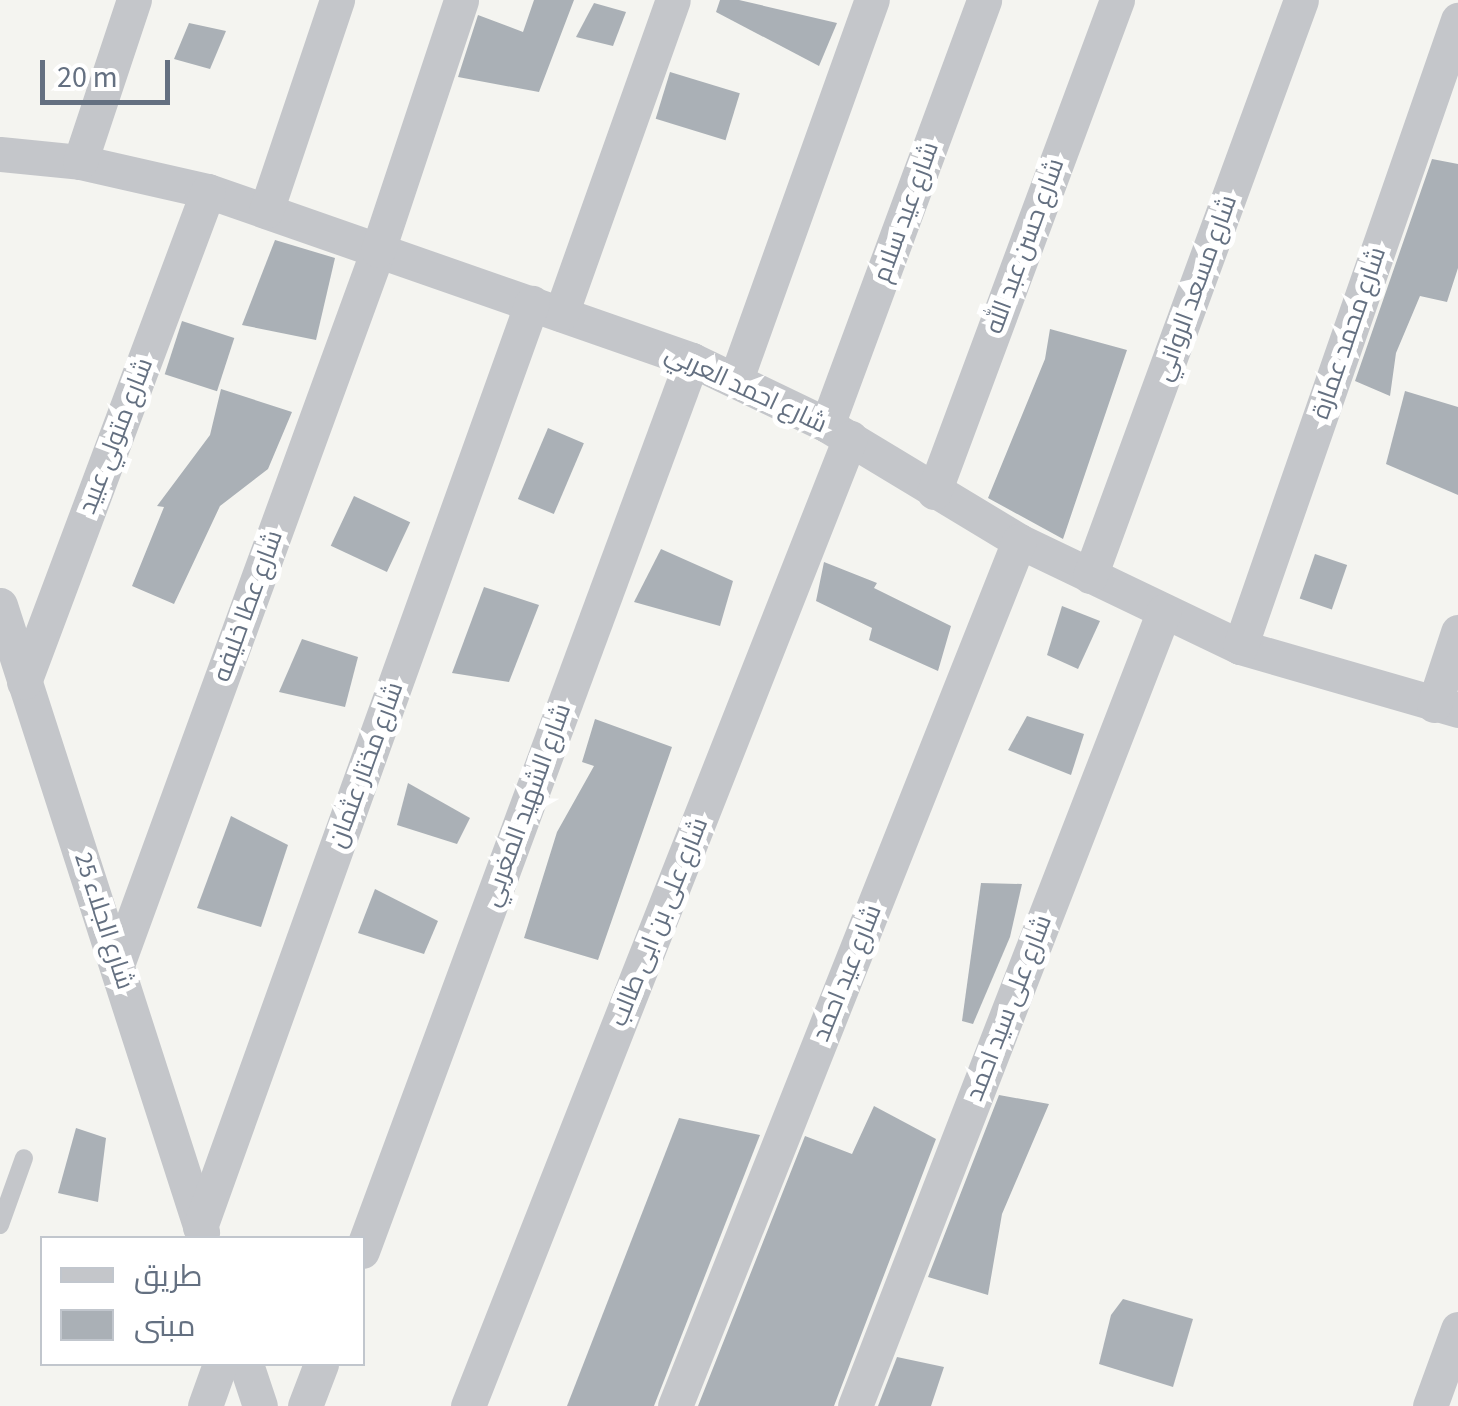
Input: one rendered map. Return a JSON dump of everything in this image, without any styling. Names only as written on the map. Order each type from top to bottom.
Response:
[{"type":"street","points":[[80,162],[134,0]]},
{"type":"street","points":[[266,211],[336,0]]},
{"type":"street","name":"شارع عطا خليفه","points":[[118,962],[378,250],[461,0]]},
{"type":"street","name":"شارع مختار عثمان","points":[[202,1233],[546,309],[673,0]]},
{"type":"street","points":[[736,379],[872,0]]},
{"type":"street","name":"شارع عيد سلام","points":[[838,431],[984,0]]},
{"type":"street","name":"شارع حسن عبد الله","points":[[934,492],[1118,0]]},
{"type":"street","name":"شارع مسعد الرواني","points":[[1090,576],[1302,0]]},
{"type":"street","name":"شارع محمد عمارة","points":[[1240,646],[1458,20]]},
{"type":"street","name":"شارع احمد العربي","points":[[0,154],[80,162],[208,190],[692,360],[838,431],[1018,541],[1164,611],[1240,646],[1446,708]]},
{"type":"street","name":"شارع متولي عبيد","points":[[24,682],[208,190]]},
{"type":"street","name":"شارع الشهيد المغربي","points":[[365,1243],[692,360]]},
{"type":"street","name":"شارع على بن ابى طالب","points":[[468,1406],[838,431]]},
{"type":"street","name":"شارع عيد احمد","points":[[676,1406],[1018,541]]},
{"type":"street","name":"شارع الجلاء 25","points":[[1,609],[118,962],[202,1233]]},
{"type":"street","name":"شارع على سيد احمد","points":[[855,1406],[1164,611]]},
{"type":"street","points":[[1446,708],[1458,632]]},
{"type":"street","points":[[1430,1406],[1458,1330]]},
{"type":"street","points":[[205,1406],[219,1366]]},
{"type":"street","points":[[247,1366],[260,1406]]},
{"type":"street","points":[[305,1406],[320,1366]]},
{"type":"lane","points":[[0,1226],[24,1158]]},
{"type":"building","points":[[534,0],[574,0],[539,92],[458,77],[478,15],[523,32]]},
{"type":"building","points":[[720,0],[739,0],[837,23],[819,66],[716,12]]},
{"type":"building","points":[[594,3],[626,12],[613,46],[576,37]]},
{"type":"building","points":[[189,23],[226,31],[210,69],[174,59]]},
{"type":"building","points":[[670,72],[740,93],[725,140],[656,119]]},
{"type":"building","points":[[1432,159],[1458,164],[1458,268],[1447,302],[1420,296],[1396,353],[1390,396],[1355,381]]},
{"type":"building","points":[[275,240],[335,258],[316,340],[242,325]]},
{"type":"building","points":[[182,321],[234,338],[217,391],[165,374]]},
{"type":"building","points":[[1050,329],[1127,350],[1063,539],[988,498],[1045,359]]},
{"type":"building","points":[[221,389],[292,412],[268,469],[220,506],[174,604],[132,586],[164,507],[157,506],[210,435]]},
{"type":"building","points":[[1405,391],[1458,407],[1458,495],[1386,464]]},
{"type":"building","points":[[548,428],[584,443],[554,514],[518,499]]},
{"type":"building","points":[[354,496],[410,522],[387,572],[331,546]]},
{"type":"building","points":[[661,549],[733,581],[720,626],[634,602]]},
{"type":"building","points":[[1315,554],[1347,565],[1332,610],[1300,598]]},
{"type":"building","points":[[824,562],[877,583],[874,588],[951,626],[938,671],[869,640],[872,628],[816,601]]},
{"type":"building","points":[[484,587],[539,605],[509,682],[452,673]]},
{"type":"building","points":[[1062,606],[1100,621],[1078,669],[1047,655]]},
{"type":"building","points":[[302,639],[358,657],[345,707],[279,692]]},
{"type":"building","points":[[1027,716],[1084,734],[1071,775],[1008,750]]},
{"type":"building","points":[[595,719],[672,747],[598,960],[524,938],[557,832],[594,766],[582,762]]},
{"type":"building","points":[[408,783],[470,818],[457,844],[397,825]]},
{"type":"building","points":[[231,816],[288,845],[261,927],[197,908]]},
{"type":"building","points":[[981,883],[1022,884],[1010,937],[973,1024],[962,1021]]},
{"type":"building","points":[[375,889],[438,921],[424,954],[358,933]]},
{"type":"building","points":[[999,1095],[1049,1104],[1002,1214],[988,1295],[928,1277]]},
{"type":"building","points":[[874,1106],[936,1139],[834,1406],[698,1406],[805,1136],[852,1154]]},
{"type":"building","points":[[679,1118],[760,1135],[654,1406],[567,1406]]},
{"type":"building","points":[[76,1128],[106,1138],[98,1202],[58,1193]]},
{"type":"building","points":[[1123,1299],[1193,1319],[1173,1387],[1099,1364],[1111,1315]]},
{"type":"building","points":[[897,1357],[944,1367],[931,1406],[878,1406]]}]
